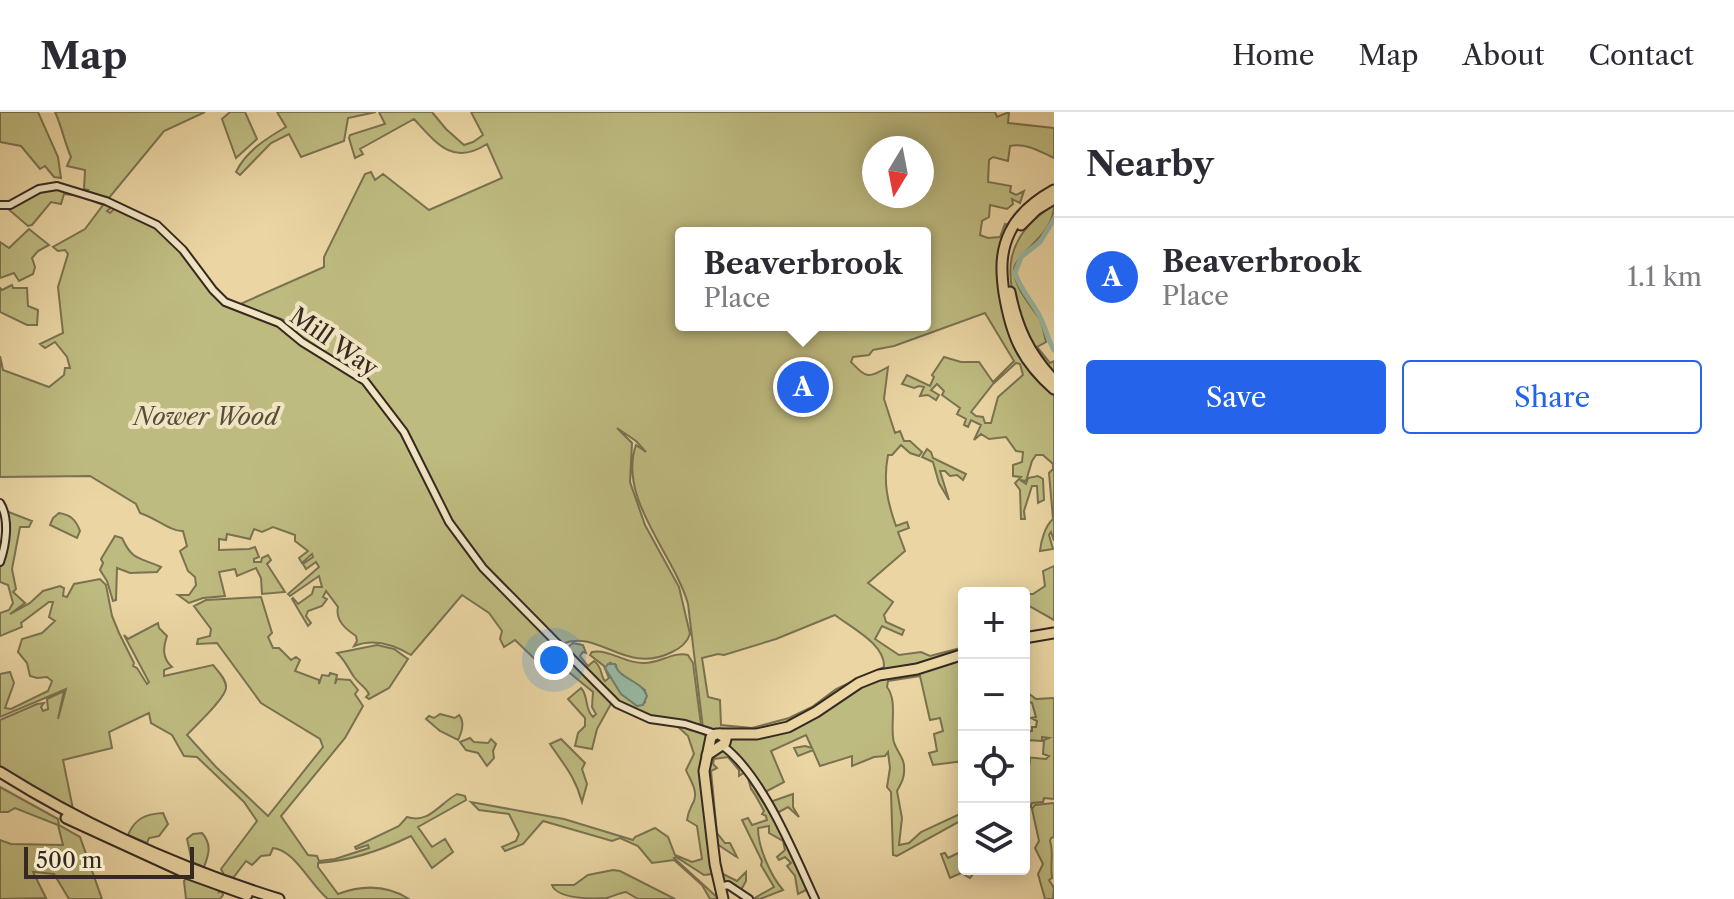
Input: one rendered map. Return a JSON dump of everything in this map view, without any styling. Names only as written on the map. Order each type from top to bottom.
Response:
[{"type":"highway","points":[[1054,190],[1028,208],[1015,223],[1005,245],[1001,266],[1014,338],[1034,369],[1054,389]]},
{"type":"highway","points":[[1054,199],[1036,210],[1019,227],[1008,250],[1006,266],[1022,337],[1054,380]]},
{"type":"highway","points":[[1030,637],[1054,633]]},
{"type":"highway","points":[[723,899],[705,783],[714,741],[737,734],[765,733],[788,727],[869,679],[958,656]]},
{"type":"highway","points":[[0,772],[104,830],[185,865],[279,899]]},
{"type":"highway","points":[[0,779],[103,837],[186,873],[258,899]]},
{"type":"main road","name":"Mill Way","points":[[0,205],[15,203],[32,192],[53,185],[109,202],[152,222],[183,250],[225,302],[279,323],[302,342],[365,381],[404,432],[449,522],[483,568],[617,704],[641,716],[685,724],[714,741]]},
{"type":"main road","points":[[0,562],[5,548],[2,506]]},
{"type":"main road","points":[[714,741],[747,772],[766,800],[815,899]]},
{"type":"main road","points":[[719,887],[728,885],[749,899]]},
{"type":"green space","points":[[0,112],[38,112],[58,157],[61,178],[54,177],[45,166],[40,169],[21,146],[0,142]]},
{"type":"green space","points":[[55,112],[205,112],[164,131],[109,198],[84,193],[88,190],[84,189],[85,170],[67,166],[71,157]]},
{"type":"green space","points":[[230,112],[245,112],[257,139],[236,158],[222,119]]},
{"type":"green space","points":[[277,112],[376,112],[348,118],[344,141],[301,157],[289,134],[271,143],[240,175],[236,172],[251,151],[286,127]]},
{"type":"green space","name":"Nower Wood","points":[[379,112],[432,112],[464,145],[483,135],[471,112],[995,112],[997,117],[1009,112],[1008,123],[1054,128],[1054,158],[1033,148],[1016,145],[1010,146],[1008,161],[993,157],[989,160],[988,182],[1011,186],[1010,192],[1016,195],[1024,191],[1020,203],[1012,199],[1013,204],[1007,209],[990,205],[989,217],[982,221],[980,235],[1000,237],[1005,224],[1017,213],[1004,245],[1005,309],[1019,356],[1028,370],[1054,395],[1054,541],[1051,532],[1049,535],[1053,549],[1040,551],[1044,534],[1053,519],[1049,473],[1053,464],[1043,455],[1036,455],[1026,481],[1020,480],[1026,484],[1028,478],[1038,476],[1043,479],[1044,500],[1038,503],[1037,486],[1032,486],[1024,511],[1025,519],[1021,519],[1020,490],[1015,483],[1021,477],[1013,476],[1013,465],[1022,462],[1023,452],[1016,451],[1006,437],[989,439],[981,434],[974,440],[981,425],[971,420],[968,427],[964,425],[966,419],[957,414],[960,408],[942,395],[944,391],[937,384],[931,390],[939,395],[936,400],[928,395],[920,396],[924,387],[902,384],[907,375],[930,386],[932,375],[944,357],[961,362],[979,362],[993,382],[1014,361],[985,313],[894,346],[873,350],[869,355],[853,357],[851,362],[868,375],[888,367],[884,399],[895,433],[900,431],[904,441],[910,441],[922,452],[919,456],[910,453],[901,445],[892,455],[888,455],[886,482],[890,508],[896,526],[907,522],[909,528],[898,532],[905,551],[868,583],[893,602],[884,615],[886,622],[904,630],[902,635],[882,626],[875,639],[899,655],[921,652],[930,656],[958,649],[958,654],[868,676],[844,688],[811,713],[786,724],[744,732],[703,728],[688,604],[634,485],[632,465],[636,445],[646,452],[617,428],[632,443],[630,482],[645,525],[679,587],[690,634],[685,643],[675,650],[655,658],[640,659],[588,642],[562,644],[537,621],[612,702],[597,729],[592,749],[575,746],[578,733],[585,726],[585,718],[568,699],[581,688],[593,717],[596,714],[592,707],[593,692],[554,660],[543,667],[515,640],[504,647],[500,639],[502,631],[489,613],[462,595],[411,655],[383,643],[369,642],[354,646],[356,636],[342,624],[338,607],[326,591],[323,597],[327,599],[322,606],[308,611],[306,616],[311,623],[308,626],[292,599],[298,604],[312,594],[314,587],[322,587],[319,576],[290,596],[288,594],[319,567],[316,562],[306,569],[303,564],[313,557],[312,554],[302,563],[299,558],[308,551],[295,541],[295,535],[273,527],[262,532],[254,529],[250,539],[227,534],[226,540],[219,539],[219,550],[255,547],[259,557],[254,562],[261,562],[268,555],[271,560],[267,564],[285,592],[262,594],[261,578],[256,568],[237,576],[235,569],[219,572],[225,596],[189,603],[178,595],[189,595],[196,585],[195,577],[188,571],[180,551],[187,546],[183,531],[140,513],[136,504],[90,476],[0,477],[0,356],[3,370],[49,387],[64,375],[65,368],[70,368],[67,357],[55,342],[45,348],[40,344],[63,333],[58,287],[68,254],[53,247],[85,229],[103,205],[81,196],[64,194],[61,204],[51,202],[28,226],[7,208],[36,192],[55,188],[90,197],[112,207],[107,211],[110,213],[115,208],[151,223],[182,251],[216,297],[284,329],[289,324],[287,321],[238,305],[324,267],[324,257],[365,174],[371,172],[375,180],[383,174],[429,210],[502,178],[487,144],[464,153],[446,149],[414,119],[360,149],[363,154],[355,158],[350,135],[385,124]],"holes":[[[1016,363],[1020,364],[1023,375],[998,397],[991,423],[985,423],[983,417],[971,412],[993,384]],[[835,615],[874,644],[884,667],[836,689],[812,707],[789,718],[752,728],[721,725],[720,700],[708,697],[702,658],[724,655],[776,639]]]},
{"type":"green space","points":[[1054,205],[1047,227],[1019,259],[1014,273],[1021,291],[1042,324],[1046,342],[1037,347],[1050,363],[1054,361],[1054,377],[1037,354],[1025,329],[1010,275],[1011,260],[1024,231]]},
{"type":"green space","points":[[29,229],[49,245],[32,258],[35,267],[33,274],[19,281],[14,273],[0,278],[0,242],[9,248]]},
{"type":"green space","points":[[12,285],[13,288],[27,288],[28,306],[38,310],[37,325],[27,325],[0,312],[0,288],[2,290]]},
{"type":"green space","points":[[927,449],[933,458],[966,474],[963,480],[957,475],[950,476],[940,471],[949,500],[939,483],[933,462],[922,457]]},
{"type":"green space","points":[[6,511],[32,521],[29,527],[20,527],[12,569],[16,589],[13,592],[25,603],[10,614],[30,603],[43,591],[60,586],[64,588],[63,596],[67,597],[74,584],[100,579],[106,585],[112,616],[133,666],[147,684],[149,682],[124,635],[128,639],[158,623],[167,636],[164,653],[172,667],[164,670],[164,676],[213,665],[222,676],[226,688],[187,735],[268,816],[323,747],[320,739],[261,703],[217,643],[197,644],[198,639],[210,636],[211,629],[194,606],[206,600],[261,597],[272,633],[268,637],[273,648],[279,648],[291,660],[296,657],[300,660],[295,671],[319,680],[319,684],[322,675],[329,676],[330,673],[337,675],[335,684],[337,679],[350,680],[358,690],[355,694],[363,706],[345,738],[281,816],[308,855],[317,856],[319,861],[369,848],[368,845],[355,847],[399,826],[407,817],[422,818],[428,815],[457,794],[465,796],[466,800],[418,827],[432,847],[445,839],[453,852],[432,868],[411,836],[366,854],[318,863],[338,894],[374,888],[392,891],[409,899],[328,899],[296,862],[281,850],[273,848],[270,855],[261,856],[252,865],[246,861],[233,878],[224,875],[221,869],[257,821],[244,802],[197,757],[184,756],[172,735],[151,723],[149,713],[109,732],[112,748],[63,760],[73,809],[0,766],[0,720],[37,704],[44,703],[41,707],[43,711],[48,709],[47,699],[64,691],[58,719],[66,689],[0,717],[0,674],[10,672],[14,683],[5,708],[11,709],[48,691],[52,681],[47,677],[30,676],[27,663],[18,652],[22,639],[42,633],[55,621],[49,617],[53,602],[49,602],[21,623],[22,627],[0,636],[0,613],[9,610],[13,603],[8,585],[0,582],[0,566],[6,548]]},
{"type":"green space","points":[[59,513],[75,521],[80,531],[77,538],[50,525]]},
{"type":"green space","points":[[115,536],[122,538],[134,555],[161,567],[157,572],[130,573],[117,568],[116,600],[113,601],[100,570],[101,559]]},
{"type":"green space","points":[[1054,566],[1054,620],[1030,606],[1030,594],[1045,586],[1043,571]]},
{"type":"green space","points":[[573,643],[583,645],[586,653],[580,656],[588,666],[594,661],[597,663],[605,681],[609,678],[604,666],[590,655],[592,652],[605,652],[643,663],[688,655],[693,663],[701,725],[650,718],[621,705],[567,648]],"holes":[[[610,663],[616,665],[617,672],[645,690],[645,702],[624,693],[616,685]]]},
{"type":"green space","points":[[377,645],[394,649],[408,659],[389,688],[369,699],[366,697],[369,694],[367,691],[337,653]]},
{"type":"green space","points":[[958,659],[958,762],[933,765],[929,753],[937,751],[934,734],[943,731],[940,718],[930,720],[920,676],[888,681],[893,704],[893,741],[904,766],[903,779],[897,791],[902,818],[899,845],[909,843],[921,832],[958,815],[958,822],[897,856],[893,855],[891,792],[887,787],[890,768],[888,752],[885,756],[852,766],[852,756],[820,766],[813,750],[798,756],[794,748],[812,748],[806,735],[771,751],[784,782],[765,792],[770,802],[793,794],[793,807],[799,817],[788,807],[777,813],[786,831],[728,745],[729,739],[733,738],[780,732],[865,683]]},
{"type":"green space","points":[[1030,694],[1036,699],[1054,698],[1054,799],[1044,798],[1043,802],[1032,803],[1031,807],[1030,757],[1046,759],[1049,756],[1043,754],[1044,740],[1049,738],[1030,740],[1030,731],[1036,727],[1037,721],[1031,718],[1036,717]]},
{"type":"green space","points":[[440,714],[455,718],[459,715],[462,727],[458,740],[426,719]]},
{"type":"green space","points":[[675,724],[699,730],[707,737],[712,874],[704,875],[674,858],[719,899],[710,899],[702,885],[674,860],[652,863],[638,846],[620,838],[612,841],[543,821],[523,844],[505,851],[502,847],[516,841],[519,834],[509,814],[479,810],[471,802],[564,819],[633,840],[655,828],[668,837],[675,855],[692,862],[702,859],[697,826],[687,820],[695,793],[686,770],[694,754],[688,736]]},
{"type":"green space","points":[[470,738],[474,742],[488,743],[491,739],[496,744],[494,758],[487,766],[478,753],[466,750],[460,742]]},
{"type":"green space","points":[[561,739],[585,763],[582,769],[587,784],[582,802],[572,778],[550,744]]},
{"type":"green space","points":[[726,751],[745,772],[739,776],[739,770],[728,757],[714,759],[713,764],[717,768],[711,771],[717,833],[725,843],[730,843],[737,857],[717,844],[721,873],[737,881],[746,872],[746,881],[741,890],[722,884],[705,772],[710,754]]},
{"type":"green space","points":[[748,778],[780,829],[811,894],[806,890],[798,894],[795,876],[787,866],[791,863],[785,857],[779,860],[777,857],[785,850],[783,841],[769,833],[769,826],[758,828],[760,844],[770,870],[783,890],[753,899],[774,887],[742,820],[748,818],[752,825],[767,820]]},
{"type":"green space","points":[[0,787],[58,819],[59,825],[80,837],[102,899],[69,899],[54,874],[33,872],[46,898],[0,899],[0,840],[11,844],[63,845],[58,825],[15,808],[0,812]]},
{"type":"green space","points":[[1054,803],[1054,837],[1050,841],[1052,878],[1049,880],[1054,888],[1053,899],[1045,899],[1038,874],[1043,864],[1035,848],[1039,841],[1032,809],[1035,805]]},
{"type":"green space","points":[[163,813],[168,824],[159,836],[149,838],[147,843],[128,835],[142,818]]},
{"type":"green space","points":[[202,833],[209,849],[204,867],[192,862],[187,839],[193,834]]},
{"type":"green space","points":[[945,853],[948,858],[958,853],[958,874],[950,878],[941,854]]},
{"type":"green space","points":[[613,870],[675,899],[638,899],[626,892],[607,898],[575,897],[560,893],[552,885],[574,885],[588,875]]},
{"type":"green space","points":[[187,877],[222,891],[223,895],[220,899],[186,899],[184,881]]},
{"type":"shaded area","points":[[608,664],[615,664],[621,674],[640,686],[647,696],[643,705],[637,706],[621,694],[605,668]]},
{"type":"waterway","points":[[1054,219],[1040,242],[1021,257],[1015,273],[1041,319],[1054,350]]},
{"type":"place","name":"Beaverbrook","points":[[803,387]]}]
